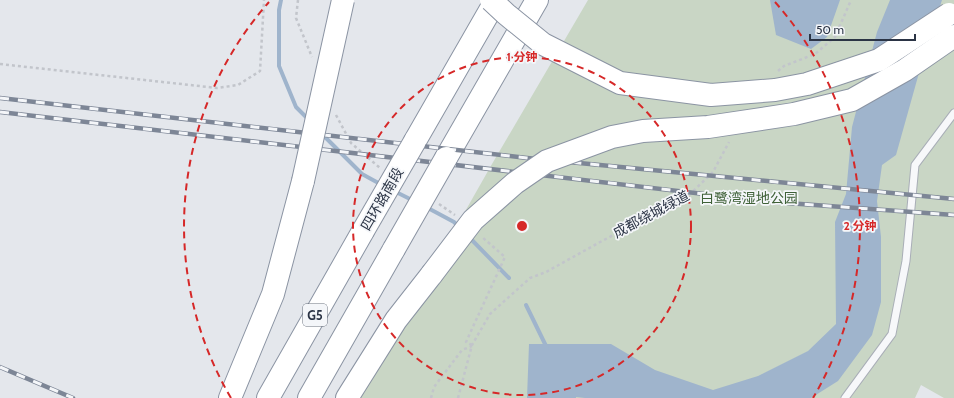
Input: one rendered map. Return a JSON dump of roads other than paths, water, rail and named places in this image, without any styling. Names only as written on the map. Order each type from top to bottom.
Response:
[{"type":"highway","points":[[230,398],[273,294],[303,181],[343,0]]},
{"type":"highway","points":[[492,0],[506,14],[543,44],[620,83],[712,95],[775,90],[808,84],[879,60],[954,10]]},
{"type":"highway","name":"四环路南段","points":[[268,398],[496,0]]},
{"type":"highway","name":"G5","points":[[309,398],[537,0]]},
{"type":"highway","points":[[347,398],[396,320],[473,220],[515,183],[547,161],[618,136],[643,131],[708,127],[786,115],[852,100],[905,70],[954,36]]},
{"type":"lane","points":[[845,398],[892,334],[906,261],[915,165],[954,113]]},
{"type":"water","points":[[770,0],[840,0],[827,37],[811,49],[776,35]]},
{"type":"water","points":[[890,0],[942,0],[924,55],[896,155],[882,165],[877,201],[881,237],[881,302],[872,335],[838,381],[811,398],[527,398],[529,344],[611,344],[655,370],[713,390],[758,376],[808,351],[836,324],[835,222],[846,194],[852,127],[877,32]]},
{"type":"waterway","points":[[281,0],[279,10],[279,66],[296,107],[310,121]]},
{"type":"waterway","points":[[321,133],[362,174],[382,185]]},
{"type":"waterway","points":[[394,191],[414,201]]},
{"type":"waterway","points":[[426,207],[454,222],[459,227]]},
{"type":"waterway","points":[[468,236],[509,278]]},
{"type":"waterway","points":[[526,305],[547,348]]},
{"type":"railway","points":[[0,98],[527,158],[954,199]]},
{"type":"railway","points":[[0,112],[773,202],[954,215]]},
{"type":"railway","points":[[0,367],[73,398]]},
{"type":"park label","name":"白鹭湾湿地公园","points":[[749,198]]}]
